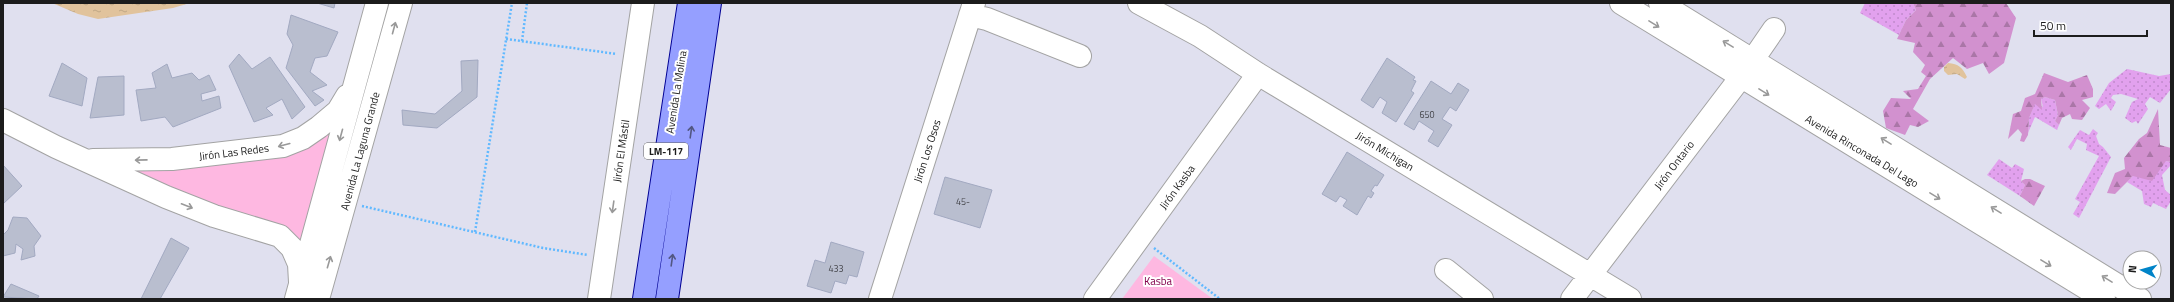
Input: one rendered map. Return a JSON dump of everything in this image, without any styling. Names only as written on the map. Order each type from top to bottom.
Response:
[{"type":"main road","name":"Avenida La Molina","points":[[644,299],[689,3]]},
{"type":"main road","name":"Avenida La Molina","points":[[667,299],[710,3]]},
{"type":"street","name":"Avenida La Laguna Grande","points":[[298,290],[377,3]]},
{"type":"street","name":"Avenida La Laguna Grande","points":[[318,299],[401,3]]},
{"type":"street","name":"Jirón El Mástil","points":[[599,299],[643,3]]},
{"type":"street","name":"Jirón Michigan","points":[[1139,3],[1200,36],[1258,74],[1630,299]]},
{"type":"street","name":"Avenida Rinconada Del Lago","points":[[1621,3],[2104,299]]},
{"type":"street","name":"Avenida Rinconada Del Lago","points":[[1660,3],[2140,299]]},
{"type":"street","points":[[972,9],[987,18],[1080,56]]},
{"type":"street","name":"Jirón Los Osos","points":[[880,299],[972,9]]},
{"type":"street","name":"Jirón Ontario","points":[[1572,299],[1741,77],[1774,28]]},
{"type":"street","points":[[365,46],[387,53]]},
{"type":"street","name":"Jirón Kasba","points":[[1095,299],[1258,74]]},
{"type":"street","name":"Jirón Las Redes","points":[[88,160],[172,159],[283,146],[303,138],[320,127],[338,111],[354,86]]},
{"type":"street","name":"Jirón Las Redes","points":[[3,120],[56,147],[88,160],[166,197],[214,216],[280,236],[292,248],[299,264],[298,290]]},
{"type":"street","points":[[166,197],[162,188],[162,176],[165,167],[172,159]]},
{"type":"street","points":[[1446,270],[1482,299]]},
{"type":"path","points":[[475,232],[512,3]]},
{"type":"path","points":[[522,41],[527,3]]},
{"type":"path","points":[[506,40],[635,56]]},
{"type":"path","points":[[346,202],[543,248],[606,258]]},
{"type":"path","points":[[1140,238],[1220,299]]},
{"type":"shaded area","points":[[1865,3],[1913,3],[1916,10],[1906,20],[1899,35],[1860,13]]},
{"type":"shaded area","points":[[2127,69],[2159,76],[2171,74],[2171,89],[2160,103],[2150,97],[2145,104],[2148,109],[2138,124],[2136,121],[2132,123],[2125,118],[2132,102],[2138,99],[2121,94],[2113,95],[2111,98],[2116,102],[2111,111],[2106,104],[2099,109],[2095,106],[2109,83]]},
{"type":"shaded area","points":[[2045,97],[2055,100],[2058,115],[2055,121],[2059,125],[2057,130],[2035,117],[2028,133],[2029,118],[2035,103],[2043,107],[2041,99]]},
{"type":"shaded area","points":[[2093,129],[2098,133],[2096,136],[2099,144],[2111,157],[2079,218],[2073,214],[2080,202],[2075,199],[2099,156],[2086,150],[2087,144],[2077,139],[2071,150],[2068,147],[2080,130],[2089,135]]},
{"type":"shaded area","points":[[1999,159],[2012,168],[2015,164],[2024,169],[2021,181],[2025,185],[2020,196],[1987,175]]},
{"type":"shaded area","points":[[2166,161],[2171,162],[2171,165],[2162,175],[2165,190],[2171,195],[2171,201],[2166,209],[2153,203],[2151,207],[2144,204],[2142,191],[2127,182],[2133,176]]},
{"type":"green space","points":[[1913,3],[2006,3],[2016,18],[2004,63],[1989,74],[1983,63],[1967,69],[1953,58],[1930,79],[1913,109],[1929,121],[1918,127],[1910,125],[1905,135],[1886,128],[1883,111],[1891,98],[1911,99],[1903,91],[1918,89],[1926,76],[1921,72],[1925,65],[1913,52],[1915,43],[1897,39],[1906,20],[1916,10]]},
{"type":"green space","points":[[2044,73],[2068,82],[2087,75],[2093,89],[2093,97],[2082,100],[2090,108],[2082,120],[2072,119],[2070,114],[2062,118],[2059,125],[2055,121],[2058,115],[2055,100],[2045,97],[2041,99],[2042,110],[2035,104],[2029,118],[2028,135],[2024,142],[2020,141],[2022,134],[2018,129],[2008,139],[2013,114],[2021,111],[2025,98],[2035,94]]},
{"type":"green space","points":[[2158,109],[2160,145],[2171,148],[2171,162],[2166,161],[2152,181],[2133,176],[2115,194],[2107,193],[2115,173],[2125,169],[2124,158],[2139,139],[2147,133]]},
{"type":"green space","points":[[331,132],[300,250],[287,236],[263,219],[214,209],[119,170],[286,157]]},
{"type":"green space","points":[[2030,179],[2045,186],[2034,206],[2020,196],[2025,185],[2021,181]]},
{"type":"green space","name":"Kasba","points":[[1154,256],[1213,299],[1122,299]]},
{"type":"water","points":[[52,3],[190,3],[173,8],[98,19],[78,14]]},
{"type":"water","points":[[1948,63],[1955,64],[1960,67],[1967,77],[1965,79],[1957,74],[1948,75],[1944,71],[1944,67]]},
{"type":"building","points":[[317,3],[335,3],[334,8]]},
{"type":"building","points":[[291,15],[338,32],[327,56],[315,58],[310,72],[327,85],[312,91],[324,100],[315,106],[286,68],[293,45],[287,34]]},
{"type":"building","points":[[239,54],[252,69],[270,57],[305,107],[292,119],[282,99],[266,108],[273,115],[254,122],[229,66]]},
{"type":"building","points":[[1387,58],[1415,77],[1413,80],[1416,81],[1411,91],[1414,93],[1396,122],[1382,113],[1387,102],[1380,97],[1373,108],[1361,100]]},
{"type":"building","points":[[478,60],[477,97],[437,128],[403,125],[402,110],[435,114],[462,91],[461,61]]},
{"type":"building","points":[[62,63],[87,78],[82,106],[49,96]]},
{"type":"building","points":[[167,64],[172,78],[192,73],[199,80],[209,75],[216,90],[201,94],[202,101],[219,96],[221,108],[173,127],[165,117],[141,121],[136,90],[156,88],[152,73]]},
{"type":"building","points":[[124,76],[124,115],[90,118],[98,77]]},
{"type":"building","points":[[1431,81],[1451,94],[1458,83],[1469,90],[1456,111],[1450,107],[1442,119],[1452,125],[1438,147],[1428,141],[1434,131],[1419,121],[1414,130],[1404,124]]},
{"type":"building","points":[[1347,152],[1384,175],[1377,186],[1375,185],[1371,191],[1374,193],[1371,198],[1368,196],[1357,215],[1343,206],[1347,200],[1340,196],[1336,202],[1322,194]]},
{"type":"building","points":[[3,165],[22,186],[3,204]]},
{"type":"building","points":[[945,177],[992,190],[980,228],[934,214]]},
{"type":"building","points":[[13,217],[27,218],[41,236],[34,246],[35,256],[21,260],[23,249],[16,244],[15,253],[3,256],[3,235],[8,230]]},
{"type":"building","points":[[171,238],[189,248],[160,299],[141,299]]},
{"type":"building","points":[[831,242],[864,252],[857,277],[849,275],[846,284],[835,281],[831,293],[807,286],[815,260],[825,263]]},
{"type":"building","points":[[11,284],[39,296],[37,299],[3,297]]}]
